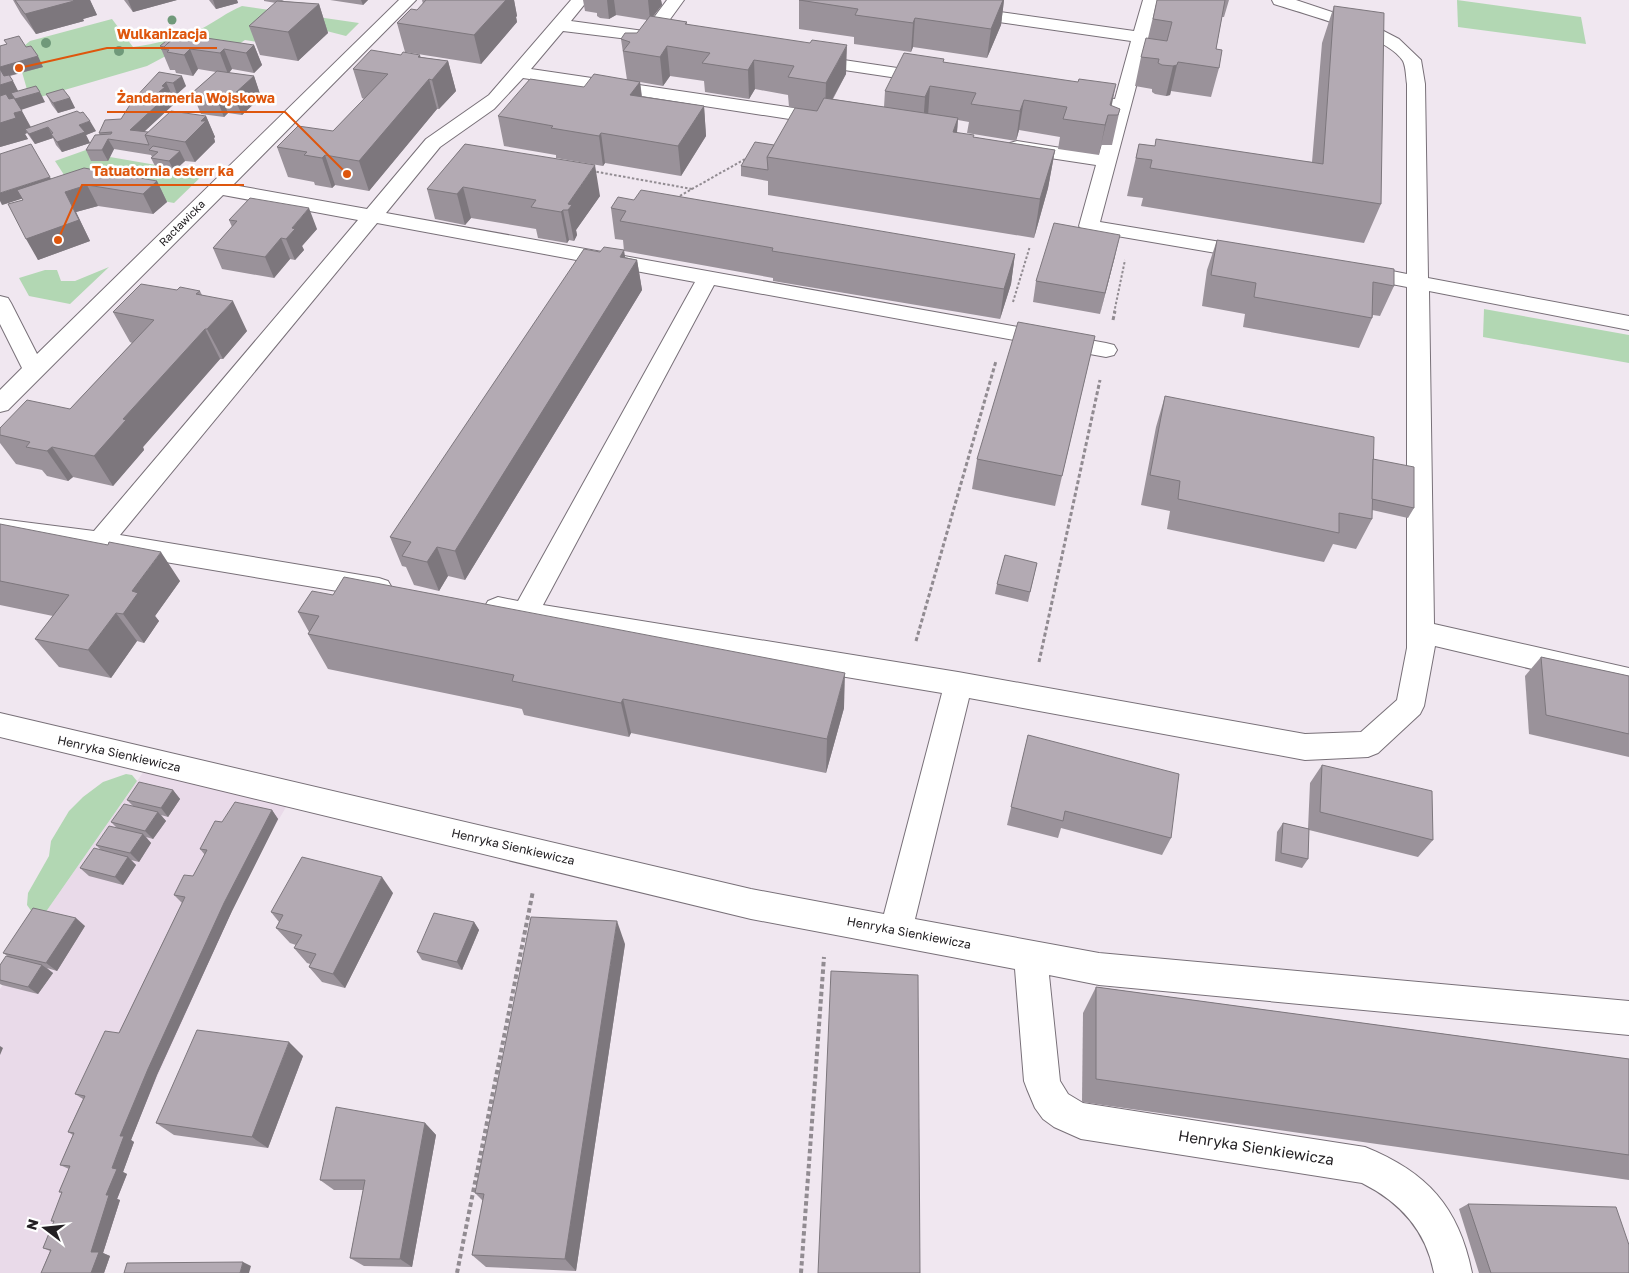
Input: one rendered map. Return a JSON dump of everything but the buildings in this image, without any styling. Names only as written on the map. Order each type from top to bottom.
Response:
[{"type":"street","name":"Racławicka","points":[[0,404],[408,0]]},
{"type":"street","points":[[100,542],[433,143],[447,130],[481,111],[495,100],[580,0]]},
{"type":"street","points":[[649,36],[676,0]]},
{"type":"street","points":[[1151,0],[1089,226],[1274,258]]},
{"type":"street","points":[[477,604],[906,675],[1305,747],[1368,744],[1410,706],[1421,648],[1416,84],[1412,60],[1393,43],[1368,30],[1280,0]]},
{"type":"street","points":[[945,10],[1141,37]]},
{"type":"street","points":[[559,25],[679,41]]},
{"type":"street","points":[[797,58],[945,80]]},
{"type":"street","points":[[518,72],[848,122]]},
{"type":"street","points":[[1063,97],[1122,106]]},
{"type":"street","points":[[1001,145],[1107,161]]},
{"type":"street","points":[[217,188],[1106,350]]},
{"type":"street","points":[[1341,269],[1629,323]]},
{"type":"street","points":[[525,612],[708,277]]},
{"type":"street","points":[[0,303],[34,369]]},
{"type":"street","points":[[0,529],[100,542],[400,591]]},
{"type":"street","points":[[1421,632],[1629,680]]},
{"type":"street","points":[[896,931],[958,684]]},
{"type":"street","name":"Henryka Sienkiewicza","points":[[0,725],[751,904],[1100,969],[1629,1018]]},
{"type":"street","name":"Henryka Sienkiewicza","points":[[1030,956],[1042,1081],[1046,1096],[1055,1107],[1081,1121],[1365,1165],[1395,1181],[1420,1202],[1439,1228],[1452,1265]]},
{"type":"path","points":[[675,198],[747,157]]},
{"type":"path","points":[[587,170],[693,189]]},
{"type":"path","points":[[1032,697],[1131,233]]},
{"type":"path","points":[[906,675],[1030,246]]},
{"type":"path","points":[[457,1273],[541,854]]},
{"type":"path","points":[[801,1273],[827,918]]},
{"type":"shaded area","points":[[151,761],[293,795],[268,838],[232,911],[130,1141],[134,1142],[122,1173],[127,1174],[117,1200],[120,1200],[102,1256],[110,1256],[104,1273],[0,1273],[0,989],[17,964],[43,916]]},
{"type":"green space","points":[[1457,0],[1581,17],[1586,44],[1458,27]]},
{"type":"green space","points":[[242,6],[359,23],[346,36],[311,27],[264,43],[245,40],[230,50],[164,57],[147,66],[30,100],[22,72],[24,46],[30,41],[112,19],[133,47],[141,46],[193,32]]},
{"type":"green space","points":[[100,145],[110,157],[156,165],[151,170],[176,175],[184,167],[208,170],[174,203],[70,184],[55,161]]},
{"type":"green space","points":[[109,267],[70,304],[29,296],[19,278],[45,270],[57,270],[61,281],[75,281]]},
{"type":"green space","points":[[1484,309],[1629,335],[1629,363],[1483,337]]},
{"type":"green space","points":[[126,774],[132,775],[137,781],[43,916],[32,912],[27,905],[28,893],[49,856],[51,841],[69,811],[83,797],[103,782]]},
{"type":"place","name":"Wulkanizacja","points":[[19,68]]},
{"type":"place","name":"Żandarmeria Wojskowa","points":[[347,174]]},
{"type":"place","name":"Tatuatornia esterr ka","points":[[58,240]]}]
